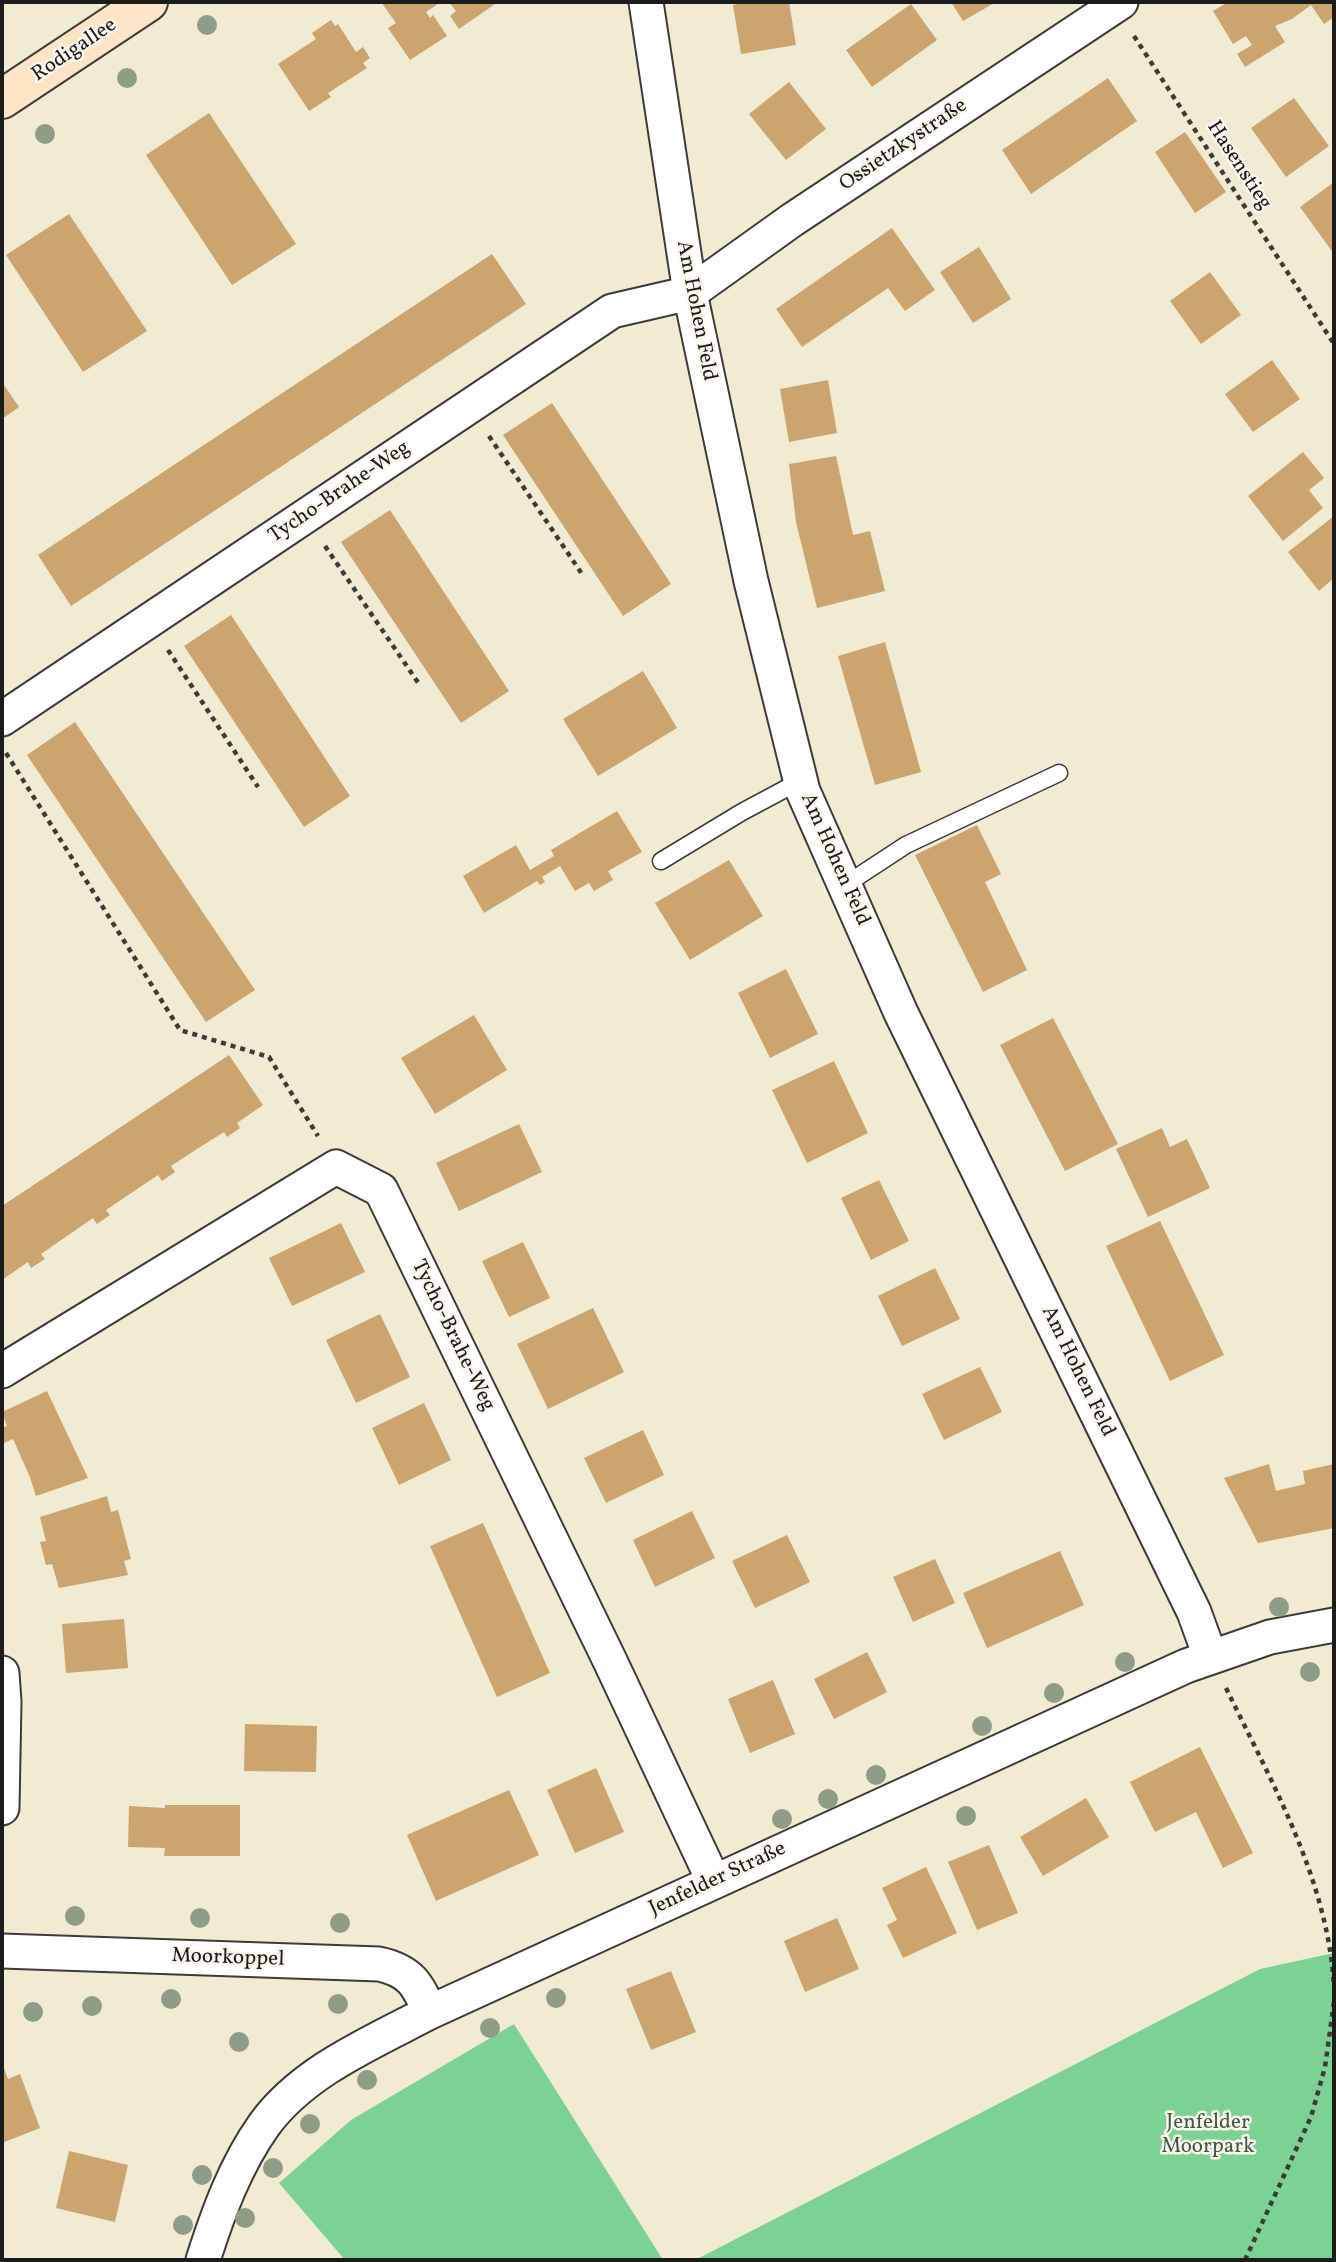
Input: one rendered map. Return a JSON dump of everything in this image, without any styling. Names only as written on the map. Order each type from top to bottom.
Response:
[{"type":"main road","name":"Rodigallee","points":[[2,99],[148,2]]},
{"type":"street","name":"Am Hohen Feld","points":[[646,2],[690,293],[751,582],[800,781],[901,1013],[1194,1612],[1210,1656]]},
{"type":"street","name":"Ossietzkystraße","points":[[690,293],[792,220],[1118,4]]},
{"type":"street","name":"Tycho-Brahe-Weg","points":[[2,719],[612,311],[690,293]]},
{"type":"street","name":"Tycho-Brahe-Weg","points":[[336,1167],[381,1190],[611,1663],[714,1882]]},
{"type":"street","points":[[2,1371],[336,1167]]},
{"type":"street","name":"Jenfelder Straße","points":[[203,2260],[236,2173],[265,2123],[280,2106],[315,2076],[342,2059],[430,2012],[1124,1693],[1210,1656],[1270,1637],[1334,1625]]},
{"type":"street","points":[[2,1673],[2,1808]]},
{"type":"street","name":"Moorkoppel","points":[[2,1951],[379,1964],[392,1967],[411,1978],[419,1987],[430,2012]]},
{"type":"lane","points":[[845,885],[906,845],[1059,773]]},
{"type":"lane","points":[[661,860],[800,781]]},
{"type":"path","name":"Hasenstieg","points":[[1118,4],[1334,344]]},
{"type":"path","points":[[469,407],[582,574]]},
{"type":"path","points":[[305,516],[419,684]]},
{"type":"path","points":[[149,621],[258,787]]},
{"type":"path","points":[[2,747],[180,1030],[269,1057],[336,1167]]},
{"type":"path","points":[[1210,1656],[1277,1793],[1308,1867],[1325,1917],[1333,1958],[1334,1987]]},
{"type":"path","points":[[1245,2260],[1311,2117],[1325,2067],[1334,2003]]},
{"type":"green space","name":"Jenfelder Moorpark","points":[[1334,1953],[1334,2260],[695,2260],[1260,1969]]},
{"type":"green space","points":[[514,2024],[663,2260],[345,2260],[279,2183],[351,2120]]},
{"type":"building","points":[[381,2],[441,2],[426,12],[430,18],[433,15],[447,36],[410,60],[388,28],[396,23]]},
{"type":"building","points":[[449,2],[498,2],[459,29],[450,16],[456,11]]},
{"type":"building","points":[[749,2],[789,2],[796,45],[741,54],[733,5]]},
{"type":"building","points":[[951,2],[996,2],[963,21]]},
{"type":"building","points":[[1228,2],[1334,2],[1334,17],[1324,24],[1311,5],[1292,19],[1275,26],[1285,42],[1245,67],[1237,54],[1252,45],[1246,36],[1233,44],[1213,11]]},
{"type":"building","points":[[911,4],[937,40],[872,87],[846,50]]},
{"type":"building","points":[[331,20],[335,26],[338,24],[356,52],[363,47],[370,58],[363,63],[367,68],[328,93],[331,97],[309,111],[278,64],[316,39],[312,33]]},
{"type":"building","points":[[1108,78],[1137,121],[1031,194],[1002,150]]},
{"type":"building","points":[[789,82],[826,129],[786,160],[749,114]]},
{"type":"building","points":[[1294,98],[1329,146],[1286,177],[1251,128]]},
{"type":"building","points":[[209,113],[296,244],[232,285],[146,155]]},
{"type":"building","points":[[1185,132],[1226,192],[1195,213],[1155,152]]},
{"type":"building","points":[[1334,182],[1334,254],[1300,207]]},
{"type":"building","points":[[69,214],[147,331],[83,372],[6,255]]},
{"type":"building","points":[[892,228],[935,290],[905,311],[888,288],[802,347],[776,309]]},
{"type":"building","points":[[979,247],[1011,299],[973,323],[940,272]]},
{"type":"building","points":[[492,254],[526,304],[71,606],[38,555]]},
{"type":"building","points":[[1210,272],[1241,315],[1201,344],[1170,301]]},
{"type":"building","points":[[1272,360],[1300,399],[1253,432],[1225,394]]},
{"type":"building","points":[[828,380],[837,433],[789,442],[780,389]]},
{"type":"building","points":[[2,382],[19,407],[2,419]]},
{"type":"building","points":[[552,403],[671,584],[623,616],[503,435]]},
{"type":"building","points":[[1303,452],[1324,478],[1309,490],[1323,508],[1283,541],[1248,496]]},
{"type":"building","points":[[836,456],[853,535],[870,531],[885,591],[817,608],[796,522],[789,464]]},
{"type":"building","points":[[390,510],[509,691],[461,723],[341,542]]},
{"type":"building","points":[[1334,516],[1334,578],[1319,591],[1288,552]]},
{"type":"building","points":[[231,615],[350,796],[304,827],[184,646]]},
{"type":"building","points":[[885,642],[921,772],[875,785],[838,656]]},
{"type":"building","points":[[643,671],[677,728],[598,776],[563,719]]},
{"type":"building","points":[[75,722],[255,990],[206,1022],[27,755]]},
{"type":"building","points":[[617,811],[642,852],[608,871],[613,880],[594,891],[589,883],[575,891],[560,866],[542,877],[545,882],[540,885],[537,881],[484,913],[463,876],[516,845],[530,870],[554,856],[551,850]]},
{"type":"building","points":[[977,825],[1001,874],[985,882],[1027,970],[983,992],[915,855]]},
{"type":"building","points":[[729,860],[763,916],[690,960],[655,903]]},
{"type":"building","points":[[786,969],[818,1034],[770,1058],[738,993]]},
{"type":"building","points":[[474,1015],[507,1070],[435,1114],[401,1058]]},
{"type":"building","points":[[1053,1018],[1118,1144],[1065,1171],[1000,1045]]},
{"type":"building","points":[[229,1055],[263,1105],[237,1123],[240,1128],[227,1137],[224,1132],[171,1166],[175,1172],[162,1181],[158,1175],[106,1210],[110,1215],[97,1224],[93,1218],[41,1254],[45,1259],[31,1268],[28,1262],[2,1280],[2,1206]]},
{"type":"building","points":[[834,1061],[868,1133],[807,1163],[772,1090]]},
{"type":"building","points":[[519,1124],[542,1172],[459,1211],[436,1163]]},
{"type":"building","points":[[1162,1128],[1170,1147],[1187,1139],[1210,1188],[1148,1217],[1116,1149]]},
{"type":"building","points":[[879,1180],[909,1241],[871,1260],[841,1198]]},
{"type":"building","points":[[1160,1221],[1224,1355],[1170,1381],[1106,1246]]},
{"type":"building","points":[[341,1223],[365,1272],[292,1306],[269,1258]]},
{"type":"building","points":[[523,1242],[550,1298],[509,1317],[482,1261]]},
{"type":"building","points":[[935,1268],[960,1319],[902,1346],[878,1296]]},
{"type":"building","points":[[593,1308],[624,1372],[548,1409],[517,1344]]},
{"type":"building","points":[[380,1314],[410,1377],[356,1403],[326,1340]]},
{"type":"building","points":[[980,1367],[1002,1412],[944,1440],[922,1394]]},
{"type":"building","points":[[47,1391],[88,1478],[36,1496],[13,1439],[2,1444],[2,1428],[7,1426],[2,1412]]},
{"type":"building","points":[[424,1403],[451,1460],[399,1485],[372,1428]]},
{"type":"building","points":[[643,1430],[664,1475],[606,1503],[584,1458]]},
{"type":"building","points":[[1269,1464],[1276,1491],[1305,1484],[1303,1471],[1334,1464],[1334,1528],[1258,1543],[1224,1478]]},
{"type":"building","points":[[107,1496],[111,1512],[118,1510],[131,1559],[124,1561],[128,1575],[59,1588],[52,1564],[46,1565],[40,1542],[46,1541],[40,1517]]},
{"type":"building","points":[[692,1511],[715,1558],[655,1587],[633,1540]]},
{"type":"building","points":[[483,1523],[550,1673],[497,1697],[430,1546]]},
{"type":"building","points":[[787,1535],[810,1582],[755,1608],[732,1561]]},
{"type":"building","points":[[1060,1551],[1084,1605],[987,1648],[963,1593]]},
{"type":"building","points":[[935,1559],[955,1603],[913,1622],[893,1577]]},
{"type":"building","points":[[124,1619],[128,1668],[66,1673],[62,1624]]},
{"type":"building","points":[[867,1652],[887,1692],[834,1719],[814,1679]]},
{"type":"building","points":[[773,1680],[795,1734],[750,1753],[728,1699]]},
{"type":"building","points":[[245,1724],[317,1726],[316,1772],[244,1771]]},
{"type":"building","points":[[1200,1747],[1253,1853],[1223,1868],[1196,1812],[1155,1832],[1130,1782]]},
{"type":"building","points":[[596,1768],[624,1832],[575,1853],[547,1790]]},
{"type":"building","points":[[509,1790],[539,1855],[436,1901],[407,1835]]},
{"type":"building","points":[[1086,1798],[1109,1837],[1043,1876],[1020,1837]]},
{"type":"building","points":[[165,1805],[240,1805],[240,1856],[164,1856],[165,1848],[128,1847],[129,1806],[165,1808]]},
{"type":"building","points":[[989,1845],[1018,1913],[977,1930],[948,1862]]},
{"type":"building","points":[[926,1867],[957,1933],[903,1958],[887,1925],[897,1920],[882,1888]]},
{"type":"building","points":[[837,1918],[859,1969],[805,1992],[784,1941]]},
{"type":"building","points":[[671,1971],[696,2032],[651,2050],[626,1989]]},
{"type":"building","points":[[2,2063],[8,2079],[20,2074],[40,2128],[2,2143]]},
{"type":"building","points":[[69,2151],[128,2165],[115,2222],[56,2208]]}]
